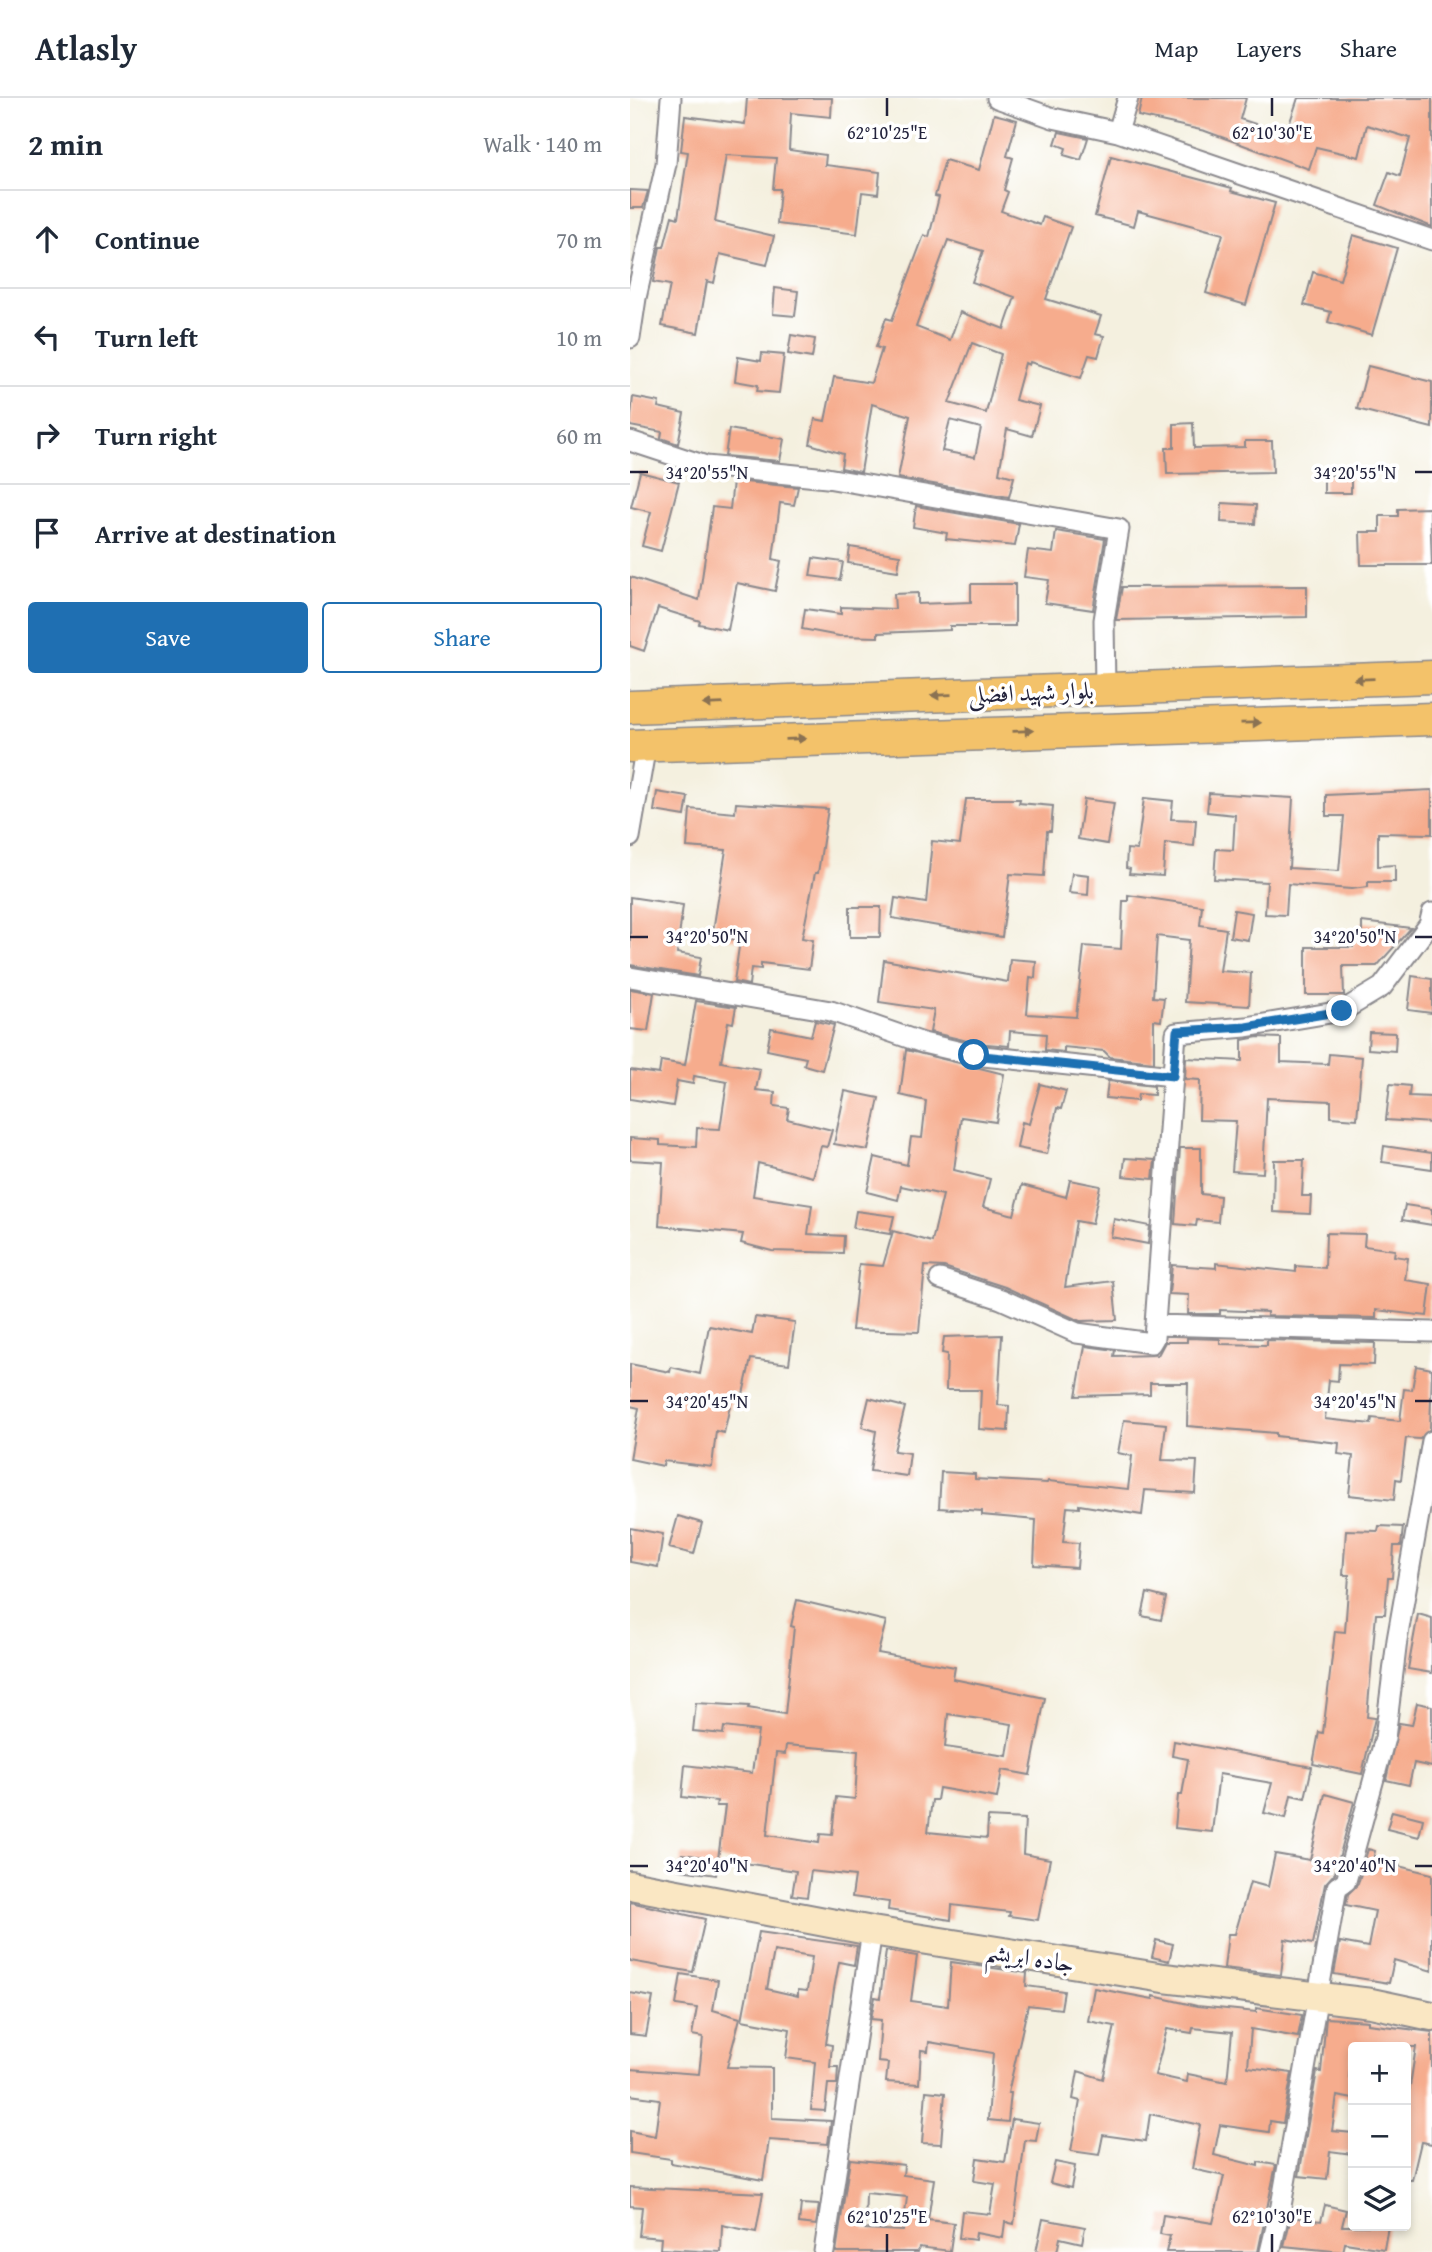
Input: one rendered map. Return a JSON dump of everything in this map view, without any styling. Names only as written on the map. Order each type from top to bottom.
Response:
[{"type":"main road","name":"بلوار شهید افضلی","points":[[630,707],[1432,677]]},
{"type":"main road","points":[[1120,688],[1137,726]]},
{"type":"main road","name":"بلوار شهید افضلی","points":[[638,745],[1137,726],[1432,719]]},
{"type":"main road","name":"جاده ابریشم","points":[[630,1885],[872,1931],[1164,1979],[1371,2003],[1432,2016]]},
{"type":"street","points":[[630,338],[633,298],[666,164],[671,98]]},
{"type":"street","points":[[997,98],[1053,118],[1118,132],[1431,238]]},
{"type":"street","points":[[1118,132],[1128,98]]},
{"type":"street","points":[[630,441],[706,466],[827,478],[1119,529],[1104,620],[1120,688]]},
{"type":"street","points":[[630,837],[638,745]]},
{"type":"street","points":[[940,1279],[1001,1299],[1077,1333],[1150,1343],[1155,1325],[1177,1031],[1246,1027],[1342,1011],[1382,987],[1431,921]]},
{"type":"street","points":[[630,977],[831,1011],[923,1043],[974,1055],[1173,1076]]},
{"type":"street","points":[[1155,1325],[1432,1332]]},
{"type":"street","points":[[1270,2252],[1281,2206],[1315,1996],[1337,1886],[1346,1881],[1385,1738],[1396,1640],[1432,1441]]},
{"type":"street","points":[[824,2252],[872,1931]]},
{"type":"building","points":[[747,98],[832,98],[831,117],[791,113],[789,150],[826,155],[825,165],[880,172],[878,194],[862,192],[857,234],[777,224],[780,189],[773,189],[776,158],[726,155],[715,222],[774,236],[767,265],[720,254],[714,283],[707,281],[698,333],[662,326],[670,285],[653,282],[660,247],[664,247],[672,216],[678,218],[688,152],[681,151],[685,116],[745,124]]},
{"type":"building","points":[[1142,98],[1246,98],[1240,119],[1286,134],[1298,98],[1432,98],[1432,227],[1377,205],[1389,172],[1400,176],[1410,138],[1367,125],[1359,157],[1316,147],[1309,169],[1205,131],[1138,116]]},
{"type":"building","points":[[994,114],[1017,120],[1007,156],[1013,158],[1004,190],[1008,192],[1001,211],[1040,225],[1043,217],[1071,227],[1046,299],[1101,316],[1095,334],[1104,336],[1098,357],[1089,355],[1081,378],[1030,362],[1029,365],[1025,363],[1015,400],[1040,406],[1032,436],[1007,429],[999,473],[1014,477],[1009,497],[898,478],[910,416],[872,404],[861,472],[841,468],[843,454],[810,444],[815,419],[825,421],[834,377],[871,383],[882,349],[876,347],[886,318],[892,320],[924,235],[929,237],[939,197],[935,196],[945,160],[979,170]],"holes":[[[948,240],[983,251],[972,282],[1015,297],[1004,329],[960,312],[950,340],[916,327]],[[972,343],[1001,354],[986,413],[949,403]],[[950,420],[981,428],[975,457],[942,451]]]},
{"type":"building","points":[[1059,132],[1088,138],[1081,160],[1064,155],[1066,148],[1055,144]]},
{"type":"building","points":[[1111,156],[1232,188],[1231,191],[1275,203],[1246,305],[1206,293],[1223,234],[1138,211],[1134,226],[1095,216]]},
{"type":"building","points":[[630,190],[648,191],[643,208],[630,208]]},
{"type":"building","points":[[1353,235],[1397,248],[1372,335],[1328,322],[1331,312],[1304,305],[1313,272],[1340,280]]},
{"type":"building","points":[[775,288],[798,291],[795,316],[773,314]]},
{"type":"building","points":[[791,335],[815,339],[812,358],[788,354]]},
{"type":"building","points":[[762,353],[784,355],[779,393],[757,391],[758,385],[735,381],[738,357],[761,361]]},
{"type":"building","points":[[1368,366],[1432,382],[1432,428],[1357,409]]},
{"type":"building","points":[[633,397],[659,402],[658,407],[684,413],[678,444],[661,438],[662,432],[630,426]]},
{"type":"building","points":[[1193,423],[1194,448],[1245,447],[1245,441],[1272,441],[1273,472],[1167,474],[1166,448],[1174,448],[1174,424]]},
{"type":"building","points":[[729,429],[784,439],[780,461],[725,456]]},
{"type":"building","points":[[640,472],[679,482],[661,551],[642,546],[651,512],[631,507]]},
{"type":"building","points":[[1324,475],[1351,475],[1351,493],[1324,493]]},
{"type":"building","points":[[733,481],[798,487],[794,505],[780,503],[773,559],[781,561],[775,591],[737,583],[728,630],[699,624],[700,621],[658,608],[644,651],[630,646],[630,577],[699,600],[712,507],[730,509]]},
{"type":"building","points":[[1222,503],[1256,505],[1255,524],[1221,522]]},
{"type":"building","points":[[916,506],[1019,524],[1015,546],[946,539],[947,533],[913,527]]},
{"type":"building","points":[[1430,508],[1432,565],[1361,565],[1360,532],[1380,532],[1380,516],[1398,516],[1398,509]]},
{"type":"building","points":[[1056,531],[1105,539],[1093,610],[1045,603],[1049,580],[1024,577],[1028,550],[1053,553]]},
{"type":"building","points":[[850,547],[900,555],[898,571],[848,563]]},
{"type":"building","points":[[813,558],[843,562],[840,580],[810,576]]},
{"type":"building","points":[[971,584],[1015,584],[1015,626],[950,626],[950,630],[878,633],[878,637],[839,636],[802,629],[805,609],[841,614],[841,607],[895,609],[894,594],[918,593],[918,604],[971,602]]},
{"type":"building","points":[[1307,586],[1307,617],[1116,620],[1122,587]]},
{"type":"building","points":[[1432,790],[1432,834],[1378,833],[1378,866],[1395,865],[1395,882],[1368,882],[1368,887],[1351,889],[1288,884],[1286,915],[1265,914],[1267,882],[1214,879],[1216,849],[1233,850],[1235,815],[1207,812],[1209,793],[1293,798],[1289,868],[1339,871],[1344,816],[1326,816],[1326,795]]},
{"type":"building","points":[[657,792],[688,797],[685,816],[654,811]]},
{"type":"building","points":[[1144,798],[1173,801],[1171,819],[1196,820],[1194,846],[1165,843],[1163,876],[1129,874],[1130,869],[1126,868],[1127,849],[1137,850]]},
{"type":"building","points":[[966,799],[1020,799],[1019,803],[1053,806],[1051,831],[1047,831],[1044,876],[1010,874],[1002,937],[892,918],[895,898],[926,903],[932,841],[960,844]]},
{"type":"building","points":[[1084,799],[1114,803],[1107,844],[1078,839]]},
{"type":"building","points":[[736,803],[828,809],[818,873],[815,873],[802,938],[813,940],[809,969],[761,963],[761,969],[751,968],[749,985],[734,982],[740,940],[712,937],[726,850],[687,847],[690,809],[735,813]]},
{"type":"building","points":[[1072,873],[1089,875],[1088,895],[1069,893]]},
{"type":"building","points":[[1128,895],[1202,906],[1200,925],[1226,929],[1220,971],[1251,973],[1249,1006],[1185,1002],[1189,940],[1157,936],[1153,997],[1164,998],[1161,1021],[1154,1020],[1154,1062],[1110,1057],[1104,1051],[1064,1047],[1064,1052],[1045,1050],[1046,1034],[1010,1031],[1009,1046],[976,1043],[930,1032],[934,1010],[879,1002],[884,960],[1008,982],[1010,959],[1036,961],[1035,978],[1030,977],[1027,1014],[1076,1017],[1084,946],[1121,949],[1123,901],[1128,901]]},
{"type":"building","points":[[630,897],[683,905],[677,953],[701,957],[698,976],[630,965]]},
{"type":"building","points":[[850,907],[881,907],[880,937],[850,937]]},
{"type":"building","points":[[1234,910],[1252,913],[1248,940],[1230,937]]},
{"type":"building","points":[[1362,922],[1411,928],[1377,966],[1343,966],[1344,995],[1306,995],[1306,947],[1353,947],[1353,942],[1362,942]]},
{"type":"building","points":[[1412,976],[1432,979],[1432,1013],[1408,1010]]},
{"type":"building","points":[[630,989],[654,993],[648,1031],[630,1029]]},
{"type":"building","points":[[696,1001],[736,1007],[733,1023],[728,1022],[721,1062],[760,1069],[756,1090],[775,1092],[774,1106],[789,1108],[787,1119],[832,1130],[827,1147],[821,1146],[813,1177],[758,1163],[753,1196],[812,1205],[808,1234],[844,1236],[843,1253],[772,1251],[741,1243],[743,1234],[659,1226],[663,1162],[630,1160],[630,1138],[660,1140],[660,1145],[696,1147],[697,1128],[720,1129],[727,1082],[694,1076],[693,1084],[677,1081],[673,1106],[630,1099],[630,1070],[659,1074],[661,1061],[685,1065]]},
{"type":"building","points":[[815,1021],[834,1025],[822,1070],[804,1065],[806,1058],[767,1050],[771,1028],[811,1036]]},
{"type":"building","points":[[1369,1032],[1396,1033],[1395,1051],[1368,1049]]},
{"type":"building","points":[[1258,1037],[1281,1038],[1281,1062],[1328,1064],[1329,1054],[1362,1057],[1357,1119],[1331,1117],[1331,1101],[1267,1098],[1263,1173],[1232,1171],[1236,1121],[1199,1120],[1200,1080],[1185,1079],[1186,1058],[1242,1061],[1242,1040]]},
{"type":"building","points":[[906,1050],[1004,1074],[996,1122],[961,1117],[954,1170],[990,1179],[983,1207],[1014,1215],[1022,1185],[1066,1197],[1070,1180],[1100,1186],[1092,1224],[1076,1221],[1065,1287],[1113,1281],[1117,1320],[1080,1321],[1005,1287],[944,1267],[925,1266],[919,1332],[852,1330],[859,1264],[883,1266],[893,1231],[932,1242],[943,1195],[901,1186],[898,1200],[867,1192],[875,1157],[907,1165],[911,1137],[922,1138],[926,1101],[900,1095]]},
{"type":"building","points":[[1108,1081],[1154,1086],[1154,1095],[1138,1094],[1137,1101],[1106,1098]]},
{"type":"building","points":[[1040,1084],[1066,1091],[1061,1109],[1057,1108],[1047,1154],[1017,1148],[1022,1122],[1029,1124]]},
{"type":"building","points":[[1390,1084],[1410,1086],[1409,1096],[1432,1097],[1432,1123],[1386,1120]]},
{"type":"building","points":[[845,1091],[879,1098],[868,1150],[834,1144]]},
{"type":"building","points":[[1384,1146],[1432,1153],[1432,1169],[1382,1162]]},
{"type":"building","points":[[1180,1148],[1201,1148],[1201,1194],[1220,1196],[1218,1222],[1197,1220],[1196,1226],[1175,1224]]},
{"type":"building","points":[[1125,1158],[1155,1160],[1153,1179],[1123,1176]]},
{"type":"building","points":[[1274,1160],[1304,1160],[1302,1196],[1311,1196],[1310,1214],[1273,1212]]},
{"type":"building","points":[[1405,1205],[1432,1209],[1432,1225],[1402,1220]]},
{"type":"building","points":[[856,1211],[894,1216],[890,1234],[853,1228]]},
{"type":"building","points":[[1114,1219],[1150,1226],[1148,1244],[1111,1237]]},
{"type":"building","points":[[1326,1233],[1365,1234],[1364,1246],[1395,1250],[1394,1256],[1408,1258],[1405,1280],[1431,1284],[1427,1316],[1376,1310],[1376,1318],[1267,1316],[1267,1312],[1220,1310],[1220,1314],[1188,1314],[1189,1295],[1169,1294],[1172,1265],[1216,1268],[1216,1263],[1296,1272],[1296,1266],[1325,1268]]},
{"type":"building","points":[[755,1317],[795,1322],[789,1364],[751,1359],[743,1394],[733,1392],[724,1433],[716,1431],[712,1467],[664,1461],[663,1466],[630,1459],[639,1408],[630,1406],[630,1364],[670,1372],[671,1367],[700,1374],[709,1326],[752,1334]]},
{"type":"building","points":[[1002,1335],[998,1405],[1009,1406],[1008,1431],[979,1429],[981,1390],[946,1390],[947,1354],[942,1353],[944,1337]]},
{"type":"building","points":[[1187,1338],[1220,1339],[1220,1344],[1267,1345],[1267,1340],[1375,1343],[1374,1365],[1339,1364],[1338,1381],[1329,1380],[1325,1419],[1371,1424],[1372,1418],[1400,1421],[1404,1389],[1412,1390],[1416,1366],[1432,1369],[1430,1429],[1420,1439],[1406,1438],[1401,1480],[1396,1479],[1394,1500],[1349,1495],[1353,1456],[1338,1454],[1339,1443],[1276,1436],[1276,1433],[1187,1426],[1188,1383],[1150,1383],[1150,1394],[1076,1396],[1085,1346],[1115,1350],[1114,1356],[1158,1355],[1165,1342],[1187,1342]]},
{"type":"building","points":[[869,1398],[905,1407],[894,1451],[910,1453],[907,1476],[870,1471],[876,1431],[862,1427]]},
{"type":"building","points":[[1124,1420],[1166,1424],[1162,1460],[1197,1461],[1195,1493],[1145,1490],[1142,1515],[1079,1505],[1079,1508],[1067,1507],[1063,1542],[1079,1543],[1077,1568],[1034,1565],[1036,1520],[982,1515],[982,1511],[939,1508],[941,1472],[975,1474],[975,1479],[1048,1481],[1128,1489],[1132,1456],[1118,1453]]},
{"type":"building","points":[[678,1516],[702,1523],[694,1554],[669,1548]]},
{"type":"building","points":[[1379,1526],[1403,1527],[1401,1546],[1394,1546],[1392,1578],[1388,1578],[1385,1614],[1376,1614],[1367,1717],[1375,1718],[1362,1774],[1313,1764],[1319,1732],[1323,1733],[1335,1631],[1345,1632],[1349,1575],[1343,1575],[1346,1530],[1378,1531]]},
{"type":"building","points":[[630,1528],[663,1534],[658,1567],[630,1562]]},
{"type":"building","points":[[1147,1593],[1166,1598],[1161,1620],[1142,1616]]},
{"type":"building","points":[[797,1600],[886,1621],[878,1653],[955,1667],[953,1679],[1045,1698],[1030,1775],[1002,1770],[997,1798],[939,1788],[937,1800],[932,1800],[928,1832],[987,1838],[988,1817],[1025,1819],[1023,1854],[1050,1859],[1038,1920],[1009,1916],[1010,1912],[952,1905],[951,1920],[888,1910],[889,1902],[852,1897],[855,1876],[811,1871],[807,1897],[792,1895],[796,1871],[718,1859],[725,1806],[716,1806],[717,1801],[682,1797],[685,1765],[752,1773],[758,1731],[724,1727],[723,1734],[693,1731],[696,1703],[749,1706],[748,1708],[785,1714],[794,1627],[791,1626]],"holes":[[[948,1714],[1012,1724],[1007,1756],[945,1747]],[[786,1745],[858,1751],[855,1799],[836,1797],[832,1835],[820,1834],[819,1843],[767,1835],[776,1753],[785,1754]]]},
{"type":"building","points":[[1418,1614],[1432,1618],[1432,1673],[1408,1669]]},
{"type":"building","points":[[1417,1703],[1432,1706],[1432,1767],[1414,1763],[1409,1785],[1386,1780],[1399,1723],[1412,1725]]},
{"type":"building","points":[[1174,1741],[1312,1767],[1305,1798],[1291,1795],[1286,1818],[1264,1813],[1272,1783],[1219,1774],[1212,1832],[1175,1828],[1178,1795],[1182,1795],[1188,1759],[1172,1756]]},
{"type":"building","points":[[1325,1794],[1354,1802],[1335,1873],[1325,1884],[1313,1944],[1285,1939],[1281,1975],[1224,1968],[1228,1934],[1235,1934],[1250,1882],[1268,1887],[1275,1854],[1310,1860]]},
{"type":"building","points":[[1392,1811],[1423,1819],[1419,1837],[1387,1829]]},
{"type":"building","points":[[1368,1849],[1375,1851],[1373,1860],[1432,1874],[1432,1971],[1394,1960],[1389,1983],[1334,1974],[1340,1942],[1368,1947],[1375,1911],[1346,1905],[1348,1894],[1358,1884]]},
{"type":"building","points":[[682,1854],[719,1859],[716,1875],[679,1870]]},
{"type":"building","points":[[630,1902],[705,1919],[693,1972],[630,1961]]},
{"type":"building","points":[[759,1932],[857,1946],[854,1965],[839,1962],[826,2044],[832,2045],[830,2067],[838,2067],[837,2084],[828,2084],[825,2111],[811,2110],[815,2062],[786,2058],[790,2029],[742,2020]],"holes":[[[774,1951],[812,1957],[807,1991],[798,1990],[798,1996],[767,1989]]]},
{"type":"building","points":[[1156,1940],[1173,1944],[1169,1961],[1152,1957]]},
{"type":"building","points":[[886,1951],[917,1956],[911,2001],[948,2006],[951,1962],[1027,1973],[1026,1986],[1064,1991],[1061,2009],[1028,2005],[1008,2093],[1011,2093],[1008,2122],[988,2120],[993,2053],[929,2042],[928,2051],[921,2050],[919,2084],[886,2082],[888,2063],[878,2062],[881,2020],[871,2019],[875,1997],[880,1998]]},
{"type":"building","points":[[681,1974],[718,1980],[713,2010],[740,2018],[727,2067],[772,2068],[772,2118],[831,2121],[828,2144],[769,2140],[763,2180],[671,2163],[671,2159],[630,2153],[630,2131],[655,2136],[660,2099],[630,2095],[630,2069],[699,2074],[703,2037],[692,2035],[697,2008],[676,2005]]},
{"type":"building","points":[[1094,1988],[1153,1999],[1153,1996],[1197,2006],[1256,2012],[1256,2008],[1302,2015],[1298,2037],[1251,2029],[1248,2067],[1292,2073],[1283,2123],[1270,2121],[1269,2132],[1220,2125],[1214,2155],[1258,2166],[1258,2162],[1276,2165],[1258,2252],[1166,2252],[1170,2236],[1160,2234],[1163,2215],[1213,2223],[1224,2176],[1192,2169],[1200,2125],[1150,2114],[1146,2141],[1103,2135],[1099,2155],[1071,2151],[1080,2101],[1073,2099],[1078,2071],[1103,2079],[1115,2026],[1088,2021]],"holes":[[[1193,2028],[1232,2032],[1227,2082],[1188,2074],[1187,2082],[1155,2075],[1167,2029],[1192,2033]]]},
{"type":"building","points":[[630,1993],[653,1997],[646,2036],[630,2034]]},
{"type":"building","points":[[1326,2018],[1368,2021],[1368,2024],[1432,2032],[1432,2144],[1421,2142],[1412,2180],[1411,2080],[1416,2047],[1411,2047],[1411,2042],[1348,2042],[1348,2098],[1337,2096],[1332,2131],[1348,2133],[1348,2153],[1330,2151],[1327,2179],[1299,2176],[1317,2071],[1321,2072]]},
{"type":"building","points":[[926,2091],[945,2093],[941,2144],[922,2143]]},
{"type":"building","points":[[1012,2119],[1039,2123],[1036,2141],[1025,2140],[1014,2224],[1005,2222],[1003,2238],[976,2233],[975,2240],[959,2238],[962,2211],[990,2214],[995,2184],[974,2181],[977,2158],[1005,2162]]},
{"type":"building","points":[[850,2159],[904,2165],[903,2175],[934,2179],[928,2220],[954,2223],[950,2251],[919,2247],[918,2252],[836,2252]],"holes":[[[866,2193],[907,2197],[903,2231],[865,2229]]]},
{"type":"building","points":[[1055,2162],[1075,2166],[1071,2188],[1050,2183]]},
{"type":"building","points":[[630,2187],[763,2193],[756,2232],[722,2225],[721,2252],[660,2249],[661,2238],[639,2236],[642,2207],[630,2206]]},
{"type":"building","points":[[801,2204],[819,2205],[816,2225],[799,2223]]},
{"type":"building","points":[[1325,2205],[1346,2210],[1342,2226],[1348,2226],[1348,2231],[1387,2231],[1384,2249],[1345,2243],[1343,2252],[1284,2246],[1291,2217],[1321,2221]]},
{"type":"building","points":[[1043,2219],[1085,2227],[1082,2243],[1060,2238],[1057,2252],[1036,2252]]},
{"type":"route","points":[[974,1055],[1173,1076],[1177,1031],[1246,1027],[1342,1011]]}]
